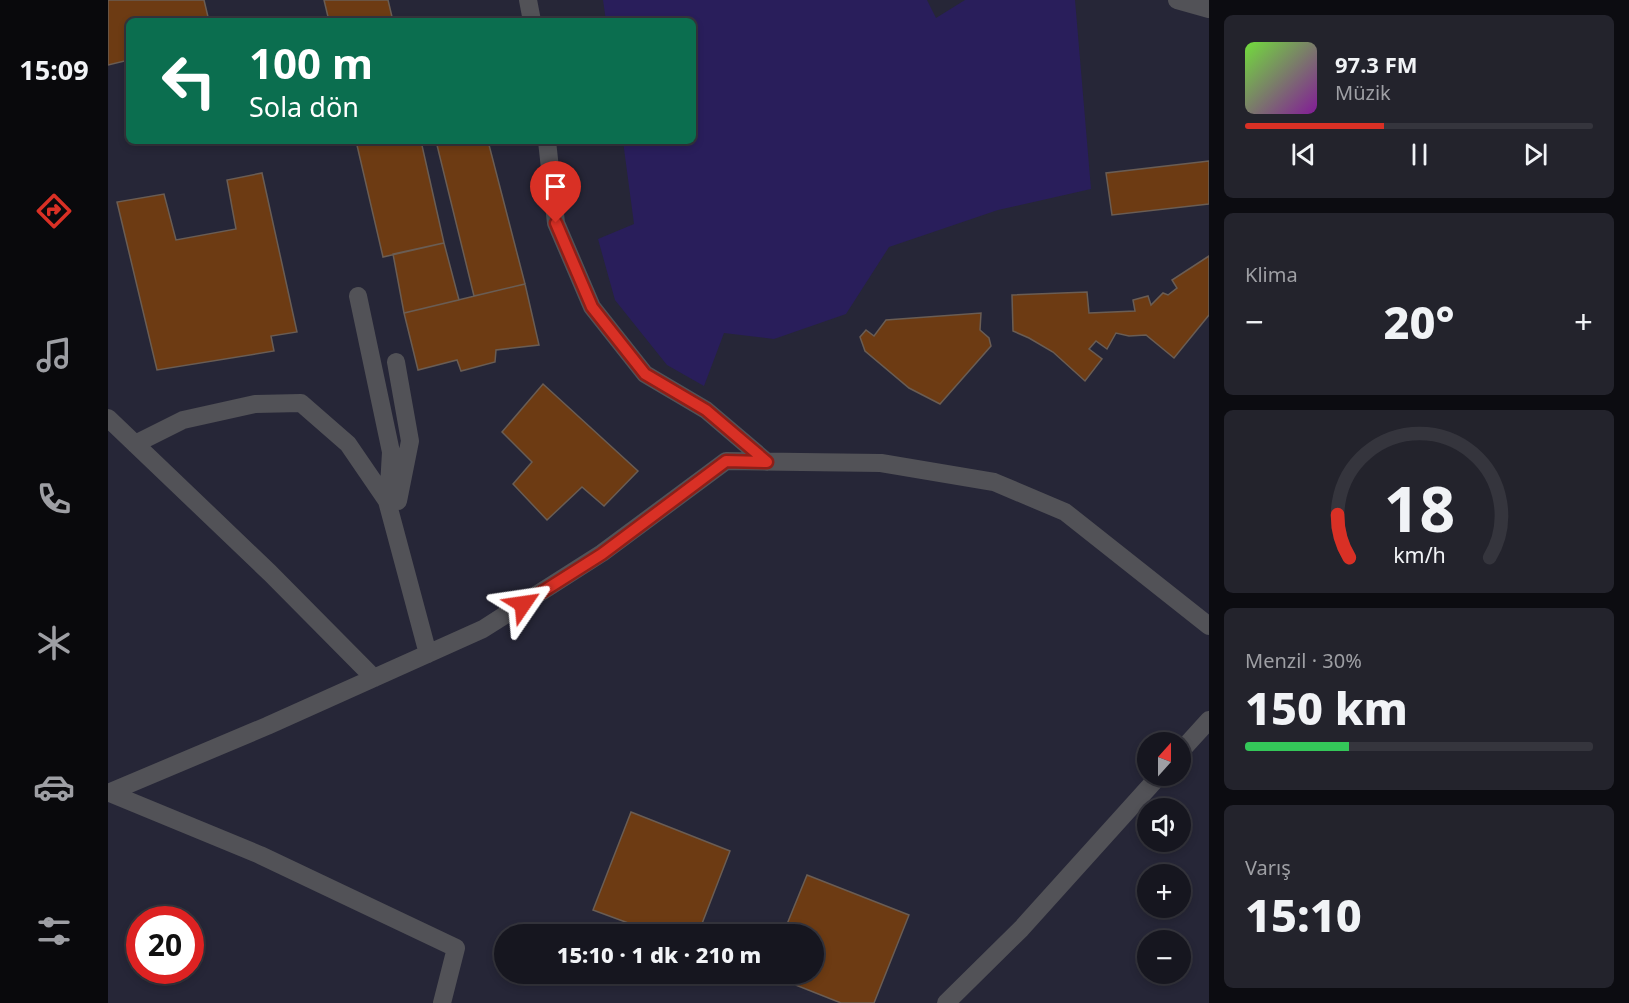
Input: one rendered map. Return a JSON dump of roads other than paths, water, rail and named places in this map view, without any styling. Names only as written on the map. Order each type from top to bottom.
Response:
[{"type":"lane","points":[[528,0],[531,18]]},
{"type":"lane","points":[[1178,0],[1209,9]]},
{"type":"lane","points":[[547,144],[556,223],[592,307],[645,374],[706,410],[767,462]]},
{"type":"lane","points":[[358,296],[391,452],[391,515]]},
{"type":"lane","points":[[391,515],[410,441],[396,362]]},
{"type":"lane","points":[[135,444],[183,420],[255,404],[301,403],[348,444],[387,501],[428,654]]},
{"type":"lane","points":[[108,418],[270,573],[374,678]]},
{"type":"lane","points":[[109,793],[267,726],[483,629],[602,554],[726,461],[881,464],[994,482],[1065,512],[1209,626]]},
{"type":"lane","points":[[1191,740],[1209,720]]},
{"type":"lane","points":[[946,1003],[1021,929],[1150,786]]},
{"type":"lane","points":[[109,793],[260,855],[456,948],[442,1003]]}]
